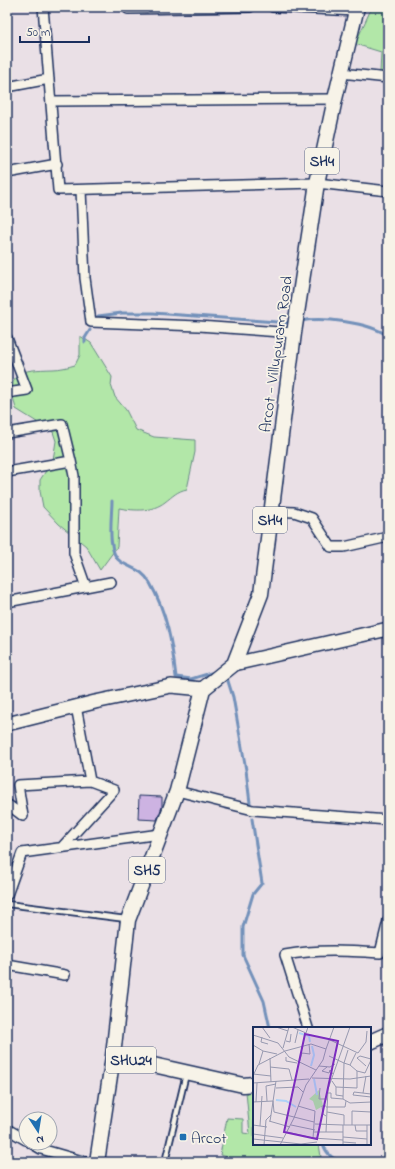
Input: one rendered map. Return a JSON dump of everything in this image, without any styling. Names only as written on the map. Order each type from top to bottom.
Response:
[{"type":"main road","name":"Arcot - Villupuram Road","points":[[234,664],[261,594],[296,317],[318,184],[335,99],[356,9]]},
{"type":"main road","points":[[7,724],[76,706],[171,686],[203,689],[234,664],[388,629]]},
{"type":"main road","name":"SH5","points":[[113,1056],[128,920],[177,791],[203,689]]},
{"type":"main road","points":[[371,1042],[388,1034]]},
{"type":"main road","name":"SHU24","points":[[97,1162],[113,1056],[243,1085],[253,1084]]},
{"type":"street","points":[[43,7],[58,190],[318,184],[388,191]]},
{"type":"street","points":[[128,7],[128,9],[250,7]]},
{"type":"street","points":[[273,7],[356,9]]},
{"type":"street","points":[[341,72],[388,78]]},
{"type":"street","points":[[7,87],[49,79]]},
{"type":"street","points":[[51,101],[335,99]]},
{"type":"street","points":[[7,173],[57,164]]},
{"type":"street","points":[[81,190],[90,322],[199,326],[294,332]]},
{"type":"street","points":[[7,338],[27,390],[7,393]]},
{"type":"street","points":[[7,433],[62,424],[74,476],[74,552],[86,587]]},
{"type":"street","points":[[7,472],[71,461]]},
{"type":"street","points":[[271,511],[294,512],[312,518],[331,547],[344,547],[388,537]]},
{"type":"street","points":[[7,602],[111,582]]},
{"type":"street","points":[[76,706],[90,781]]},
{"type":"street","points":[[7,804],[23,816],[18,785],[90,781],[114,790],[62,847]]},
{"type":"street","points":[[177,791],[253,810],[388,820]]},
{"type":"street","points":[[7,895],[22,853],[160,834]]},
{"type":"street","points":[[308,1027],[285,955],[302,952],[332,951],[380,953],[388,921]]},
{"type":"street","points":[[7,965],[65,975]]},
{"type":"street","points":[[7,1129],[18,1135]]},
{"type":"street","points":[[48,1151],[86,1162]]},
{"type":"lane","points":[[7,904],[128,920]]},
{"type":"lane","points":[[165,1162],[187,1072]]},
{"type":"green space","points":[[372,7],[388,7],[388,74],[380,73],[381,52],[355,44]]},
{"type":"green space","points":[[80,336],[91,343],[112,377],[111,385],[115,397],[126,410],[136,430],[154,437],[195,440],[195,452],[187,489],[178,492],[155,508],[131,510],[119,508],[117,547],[100,570],[86,546],[59,524],[43,507],[40,491],[40,480],[53,460],[56,441],[53,432],[16,409],[12,386],[14,379],[24,372],[32,370],[58,369],[75,365],[80,355]]},
{"type":"green space","points":[[253,1091],[253,1145],[319,1145],[321,1157],[247,1162],[220,1155],[227,1118],[243,1119],[243,1133],[250,1134],[246,1092]]},
{"type":"building","points":[[139,796],[162,797],[162,807],[157,820],[138,819]]},
{"type":"waterway","points":[[98,316],[122,313],[153,313],[291,323]]},
{"type":"waterway","points":[[300,321],[333,320],[358,324],[380,331],[388,336]]},
{"type":"waterway","points":[[85,342],[85,338],[90,330]]},
{"type":"waterway","points":[[112,501],[111,534],[113,551],[121,562],[144,575],[156,594],[168,628],[176,677],[191,679],[211,673]]},
{"type":"waterway","points":[[227,678],[233,697],[246,770],[250,803]]},
{"type":"waterway","points":[[252,819],[262,883],[253,894],[243,927],[243,955],[264,1001],[270,1027]]},
{"type":"waterway","points":[[324,1145],[331,1157],[345,1162]]},
{"type":"place","name":"Arcot","points":[[183,1137]]}]
